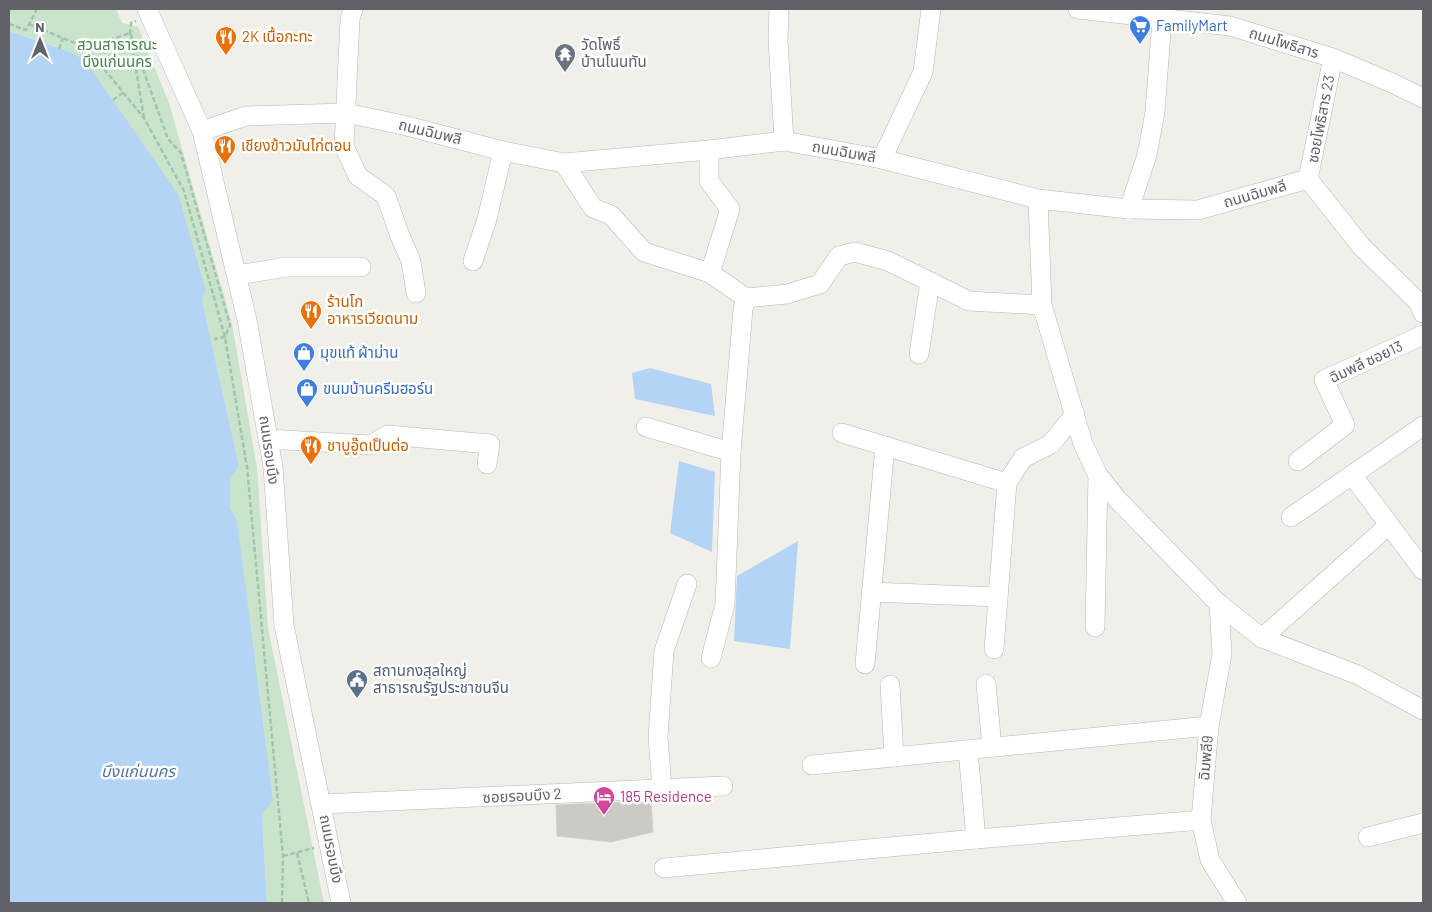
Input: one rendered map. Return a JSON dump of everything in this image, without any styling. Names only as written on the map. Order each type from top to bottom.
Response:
[{"type":"street","points":[[353,9],[350,19],[344,146],[358,176],[386,196],[400,236],[412,261],[416,293]]},
{"type":"street","points":[[780,9],[778,40],[784,141]]},
{"type":"street","points":[[882,158],[923,72],[931,9]]},
{"type":"street","name":"ถนนโพธิสาร","points":[[1078,9],[1162,19],[1231,17],[1333,58],[1423,98]]},
{"type":"street","name":"ถนนรอบบึง","points":[[148,13],[202,131],[247,320],[273,467],[284,625],[341,903]]},
{"type":"street","points":[[1130,209],[1156,112],[1162,19]]},
{"type":"street","name":"ซอยโพธิสาร 23","points":[[1308,179],[1333,58]]},
{"type":"street","name":"ถนนฉิมพลี","points":[[202,131],[246,116],[346,113],[403,125],[502,151],[564,163],[784,141],[882,158],[1038,199],[1130,209],[1198,210],[1308,179]]},
{"type":"street","points":[[709,150],[709,182],[730,209],[710,273]]},
{"type":"street","points":[[473,261],[487,219],[502,151]]},
{"type":"street","points":[[564,163],[593,208],[611,214],[644,252],[710,273],[746,298],[787,294],[820,284],[839,256],[855,252],[888,261],[969,301],[1042,305]]},
{"type":"street","points":[[1308,179],[1361,246],[1419,303],[1423,313]]},
{"type":"street","points":[[1038,199],[1042,305],[1083,444],[1098,475],[1116,498],[1219,604],[1262,638],[1358,675],[1423,710]]},
{"type":"street","points":[[237,275],[287,267],[361,267]]},
{"type":"street","points":[[919,354],[930,282]]},
{"type":"street","points":[[711,658],[725,604],[731,452],[743,309],[746,298]]},
{"type":"street","name":"ฉิมพลี ซอย13","points":[[1298,461],[1345,425],[1324,380],[1423,335]]},
{"type":"street","points":[[994,649],[1007,483],[1023,458],[1051,444],[1075,414]]},
{"type":"street","points":[[1291,517],[1423,426]]},
{"type":"street","points":[[646,427],[731,452]]},
{"type":"street","points":[[842,433],[1007,483]]},
{"type":"street","points":[[268,439],[371,445],[388,435],[490,444],[487,464]]},
{"type":"street","points":[[865,664],[885,446]]},
{"type":"street","points":[[1095,626],[1098,475]]},
{"type":"street","points":[[1352,475],[1423,570]]},
{"type":"street","points":[[1262,638],[1390,525]]},
{"type":"street","points":[[662,789],[658,737],[664,650],[687,584]]},
{"type":"street","points":[[871,592],[998,596]]},
{"type":"street","name":"ฉิมพลี9","points":[[1219,604],[1222,654],[1209,726],[1201,820],[1210,860],[1237,903]]},
{"type":"street","points":[[986,684],[992,747]]},
{"type":"street","points":[[890,685],[894,757]]},
{"type":"street","points":[[812,765],[1209,726]]},
{"type":"street","points":[[968,750],[976,838]]},
{"type":"street","name":"ซอยรอบบึง 2","points":[[322,804],[723,786]]},
{"type":"street","points":[[664,868],[976,838],[1201,820]]},
{"type":"street","points":[[1368,837],[1423,823]]},
{"type":"path","points":[[9,24],[26,30],[37,9]]},
{"type":"path","points":[[144,118],[130,33],[131,23],[148,13]]},
{"type":"path","points":[[29,24],[87,48],[144,118],[184,191],[225,337],[247,467],[275,800],[283,856],[282,903]]},
{"type":"path","points":[[87,48],[130,33]]},
{"type":"path","points":[[130,33],[168,139],[181,153],[230,325],[225,337]]},
{"type":"path","points":[[59,48],[62,38]]},
{"type":"path","points":[[113,100],[124,92]]},
{"type":"path","points":[[214,339],[225,337]]},
{"type":"path","points":[[283,856],[330,843]]},
{"type":"path","points":[[297,853],[309,903]]},
{"type":"green space","name":"สวนสาธารณะ บึงแก่นนคร","points":[[9,9],[116,9],[122,23],[138,27],[169,103],[232,324],[257,468],[268,628],[324,903],[267,903],[262,813],[237,520],[230,508],[230,478],[239,466],[202,300],[206,291],[84,59],[70,52],[9,31]]},
{"type":"water","name":"บึงแก่นนคร","points":[[9,31],[70,52],[84,59],[178,194],[206,291],[202,300],[239,466],[230,479],[230,508],[237,520],[273,801],[262,814],[267,903],[9,903]]},
{"type":"water","points":[[650,368],[711,384],[715,416],[635,399],[632,373]]},
{"type":"water","points":[[679,461],[715,472],[712,552],[670,533]]},
{"type":"water","points":[[798,541],[790,649],[734,641],[737,576]]},
{"type":"building","name":"185 Residence","points":[[651,801],[653,832],[611,842],[557,836],[556,805]]},
{"type":"place","name":"FamilyMart","points":[[1140,45]]},
{"type":"place","name":"2K เนื้อกะทะ","points":[[226,56]]},
{"type":"place","name":"วัดโพธิ์ บ้านโนนทัน","points":[[565,73]]},
{"type":"place","name":"เชียงข้าวมันไก่ตอน","points":[[225,165]]},
{"type":"place","name":"ร้านโก อาหารเวียดนาม","points":[[311,330]]},
{"type":"place","name":"มุขแท้ ผ้าม่าน","points":[[304,372]]},
{"type":"place","name":"ขนมบ้านครีมฮอร์น","points":[[307,408]]},
{"type":"place","name":"ชาบูอู๊ดเป็นต่อ","points":[[311,465]]},
{"type":"place","name":"สถานกงสุลใหญ่ สาธารณรัฐประชาชนจีน","points":[[357,699]]},
{"type":"place","name":"185 Residence","points":[[604,816]]}]
